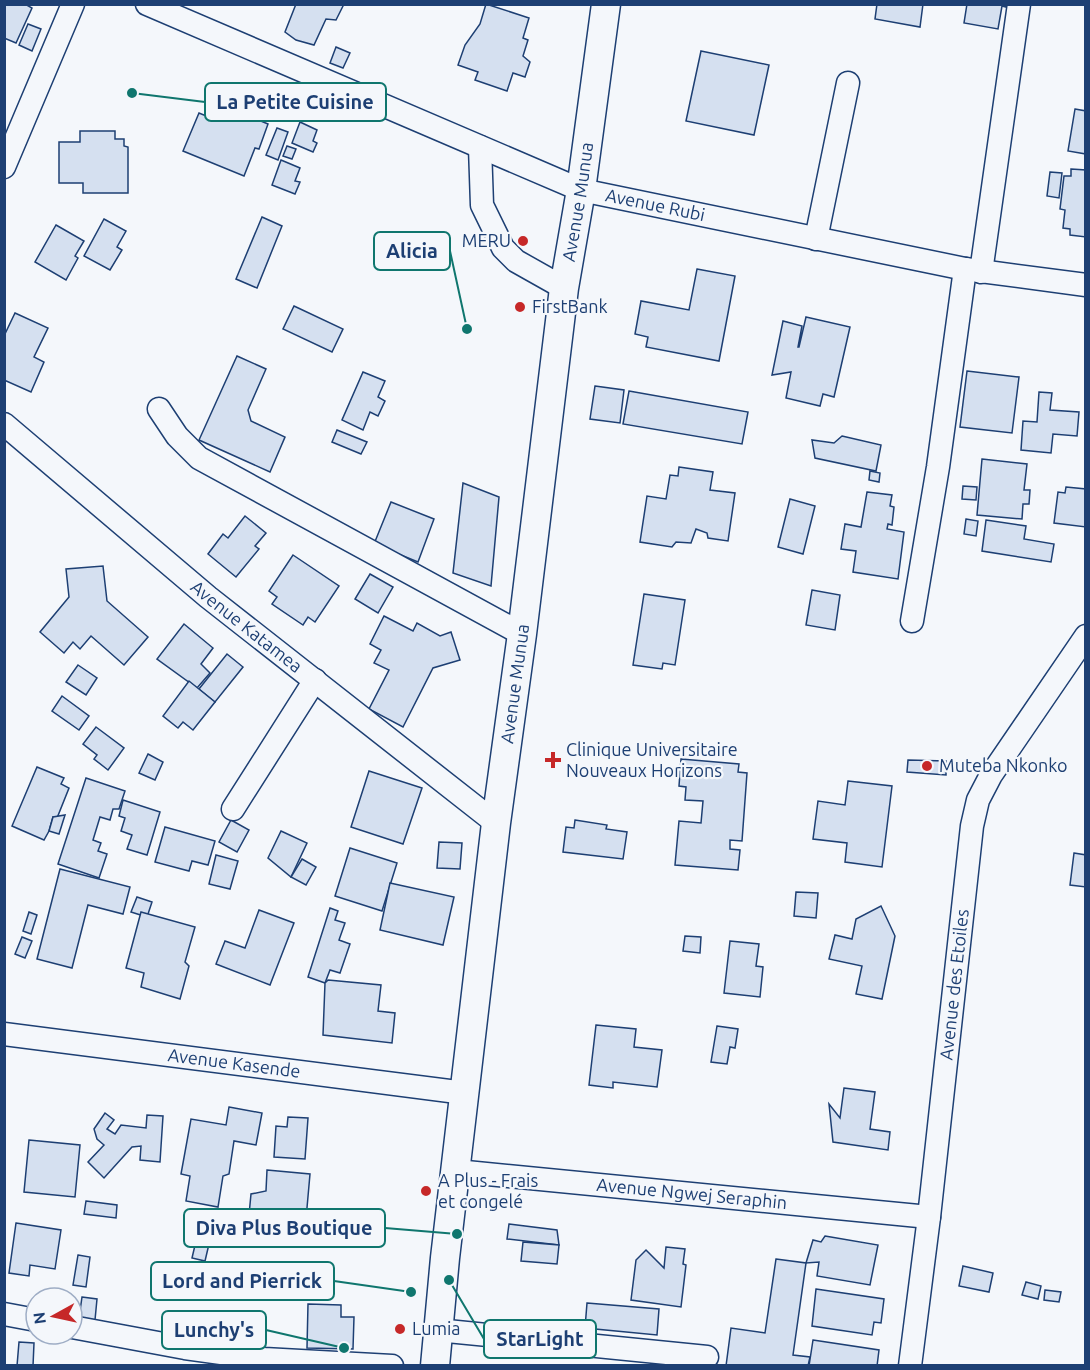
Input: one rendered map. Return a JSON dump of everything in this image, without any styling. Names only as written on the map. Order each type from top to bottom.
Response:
[{"type":"main road","name":"Avenue Munua","points":[[435,1365],[437,1330],[496,823],[522,634],[564,288],[581,190],[606,4]]},
{"type":"street","points":[[4,167],[73,4]]},
{"type":"street","name":"Avenue Rubi","points":[[147,4],[581,190],[973,271],[1086,285]]},
{"type":"street","points":[[912,621],[1019,4]]},
{"type":"street","points":[[816,238],[848,83]]},
{"type":"street","points":[[480,147],[482,205],[502,248],[516,261],[564,288]]},
{"type":"street","points":[[159,409],[177,436],[199,458],[522,634]]},
{"type":"street","name":"Avenue Katamea","points":[[4,424],[208,597],[496,823]]},
{"type":"street","name":"Avenue des Etoiles","points":[[910,1365],[929,1217],[972,826],[978,800],[991,775],[1079,656],[1086,636]]},
{"type":"street","points":[[233,809],[315,680]]},
{"type":"street","name":"Avenue Kasende","points":[[4,1034],[465,1093]]},
{"type":"street","name":"Avenue Ngwej Seraphin","points":[[456,1172],[929,1217]]},
{"type":"street","points":[[4,1314],[24,1318]]},
{"type":"street","points":[[84,1330],[184,1357],[392,1365]]},
{"type":"street","points":[[437,1330],[706,1358]]},
{"type":"building","points":[[4,4],[25,4],[32,8],[16,43],[4,38]]},
{"type":"building","points":[[296,4],[344,4],[336,20],[326,19],[314,45],[296,40],[285,32]]},
{"type":"building","points":[[486,4],[529,18],[523,38],[528,40],[523,56],[530,62],[525,77],[513,73],[507,91],[475,80],[478,72],[458,65],[465,45],[480,24]]},
{"type":"building","points":[[877,4],[923,4],[920,27],[875,19]]},
{"type":"building","points":[[967,4],[1007,4],[1006,7],[1002,6],[998,29],[964,23]]},
{"type":"building","points":[[28,24],[41,29],[32,51],[19,45]]},
{"type":"building","points":[[336,47],[350,53],[343,68],[330,63]]},
{"type":"building","points":[[701,51],[769,65],[754,135],[686,121]]},
{"type":"building","points":[[222,105],[268,124],[259,149],[255,148],[244,176],[183,151],[199,113],[216,120]]},
{"type":"building","points":[[1075,109],[1086,111],[1086,154],[1068,151]]},
{"type":"building","points":[[300,122],[317,130],[313,141],[317,143],[313,152],[292,143]]},
{"type":"building","points":[[277,128],[288,132],[278,160],[266,155]]},
{"type":"building","points":[[80,131],[115,131],[115,139],[124,139],[124,146],[128,147],[128,193],[83,193],[83,183],[59,183],[59,142],[80,142]]},
{"type":"building","points":[[287,146],[296,149],[292,159],[283,156]]},
{"type":"building","points":[[281,160],[300,168],[295,181],[300,182],[295,194],[272,185]]},
{"type":"building","points":[[1071,169],[1086,170],[1086,237],[1070,235],[1070,229],[1063,228],[1065,210],[1060,209],[1064,176],[1071,176]]},
{"type":"building","points":[[1050,172],[1062,173],[1059,198],[1047,196]]},
{"type":"building","points":[[262,217],[282,226],[257,288],[236,279]]},
{"type":"building","points":[[104,219],[126,231],[117,247],[122,250],[110,270],[84,256]]},
{"type":"building","points":[[56,225],[84,241],[75,256],[78,258],[66,280],[35,262]]},
{"type":"building","points":[[697,269],[735,276],[719,361],[646,347],[648,337],[635,334],[641,301],[689,310]]},
{"type":"building","points":[[294,306],[343,329],[332,352],[283,329]]},
{"type":"building","points":[[15,313],[48,328],[34,357],[44,362],[31,392],[4,380],[4,336]]},
{"type":"building","points":[[806,317],[850,327],[834,397],[823,394],[820,406],[786,398],[791,372],[772,375],[783,321],[802,326],[799,347]]},
{"type":"building","points":[[237,356],[266,369],[248,410],[251,421],[285,437],[270,472],[199,440]]},
{"type":"building","points":[[967,371],[1019,377],[1012,433],[960,427]]},
{"type":"building","points":[[363,372],[385,381],[378,397],[385,401],[378,416],[370,412],[363,430],[342,420]]},
{"type":"building","points":[[595,386],[624,390],[620,423],[590,419]]},
{"type":"building","points":[[629,391],[748,412],[742,444],[623,424]]},
{"type":"building","points":[[1039,392],[1052,393],[1050,410],[1079,412],[1077,436],[1053,434],[1051,453],[1021,450],[1023,421],[1037,422]]},
{"type":"building","points":[[337,430],[367,442],[361,454],[332,442]]},
{"type":"building","points":[[842,436],[881,445],[876,471],[815,458],[812,440],[834,443]]},
{"type":"building","points":[[982,459],[1027,464],[1024,490],[1030,490],[1029,504],[1023,504],[1022,519],[977,515]]},
{"type":"building","points":[[679,467],[713,472],[710,490],[735,493],[728,541],[708,538],[707,533],[696,529],[691,543],[676,542],[672,547],[640,542],[647,496],[666,499],[670,475],[678,476]]},
{"type":"building","points":[[870,471],[880,473],[879,482],[869,480]]},
{"type":"building","points":[[463,483],[499,497],[491,586],[453,573]]},
{"type":"building","points":[[963,486],[977,487],[976,500],[962,499]]},
{"type":"building","points":[[1066,487],[1086,489],[1086,527],[1054,523],[1058,492],[1065,493]]},
{"type":"building","points":[[867,492],[892,495],[890,506],[894,507],[892,525],[888,524],[887,529],[904,532],[898,579],[853,572],[856,551],[841,549],[845,524],[861,527]]},
{"type":"building","points":[[790,499],[815,506],[803,554],[778,547]]},
{"type":"building","points":[[391,502],[434,519],[418,562],[374,544]]},
{"type":"building","points":[[245,516],[266,533],[255,546],[259,549],[236,577],[208,554],[223,534],[228,538]]},
{"type":"building","points":[[966,519],[978,521],[976,536],[964,534]]},
{"type":"building","points":[[986,520],[1026,526],[1024,539],[1054,544],[1051,562],[982,551]]},
{"type":"building","points":[[293,555],[339,586],[315,622],[308,617],[303,625],[272,604],[277,597],[269,591]]},
{"type":"building","points":[[103,566],[107,601],[148,637],[124,665],[91,636],[80,649],[73,642],[64,653],[40,632],[69,597],[66,569]]},
{"type":"building","points":[[370,574],[393,587],[378,613],[355,599]]},
{"type":"building","points":[[812,590],[840,595],[835,630],[806,625]]},
{"type":"building","points":[[644,594],[685,600],[675,665],[663,663],[662,669],[633,665]]},
{"type":"building","points":[[384,616],[413,631],[417,623],[440,636],[451,632],[460,660],[433,668],[403,727],[369,709],[389,670],[374,663],[381,650],[370,644]]},
{"type":"building","points":[[184,624],[213,648],[201,664],[210,673],[197,688],[157,659]]},
{"type":"building","points":[[227,654],[243,667],[215,702],[199,689]]},
{"type":"building","points":[[78,665],[97,678],[86,695],[66,682]]},
{"type":"building","points":[[189,681],[215,702],[193,730],[183,722],[178,728],[163,716]]},
{"type":"building","points":[[62,696],[89,716],[79,730],[52,711]]},
{"type":"building","points":[[96,727],[124,748],[108,770],[94,759],[97,755],[83,744]]},
{"type":"building","points":[[148,754],[163,762],[155,780],[139,773]]},
{"type":"building","points":[[681,759],[739,764],[738,772],[747,773],[742,841],[730,840],[730,849],[740,850],[738,870],[675,865],[679,821],[701,823],[703,801],[685,800],[686,787],[679,786]]},
{"type":"building","name":"Muteba Nkonko","points":[[908,760],[946,761],[946,775],[907,772]]},
{"type":"building","points":[[37,767],[64,778],[61,784],[69,788],[57,818],[53,817],[44,840],[12,826]]},
{"type":"building","points":[[369,771],[422,788],[403,844],[351,827]]},
{"type":"building","points":[[86,778],[125,791],[119,809],[113,809],[110,820],[100,817],[93,840],[101,843],[98,851],[107,854],[99,878],[58,864]]},
{"type":"building","points":[[848,781],[892,786],[882,867],[845,862],[847,843],[813,839],[818,801],[845,805]]},
{"type":"building","points":[[123,800],[160,812],[147,855],[127,849],[132,835],[121,831],[125,818],[119,816]]},
{"type":"building","points":[[65,815],[59,834],[49,831],[53,817]]},
{"type":"building","points":[[231,820],[249,830],[237,852],[219,842]]},
{"type":"building","points":[[575,820],[607,825],[606,829],[627,832],[623,859],[563,852],[566,827],[574,828]]},
{"type":"building","points":[[165,827],[215,841],[208,865],[192,861],[189,871],[155,862]]},
{"type":"building","points":[[281,831],[307,843],[291,877],[268,858]]},
{"type":"building","points":[[439,842],[462,843],[460,869],[437,868]]},
{"type":"building","points":[[350,848],[397,863],[382,911],[335,896]]},
{"type":"building","points":[[1074,853],[1086,855],[1086,887],[1070,885]]},
{"type":"building","points":[[216,855],[238,861],[230,889],[209,884]]},
{"type":"building","points":[[302,859],[316,867],[306,885],[291,877]]},
{"type":"building","points":[[60,869],[130,887],[123,914],[88,905],[72,968],[37,959]]},
{"type":"building","points":[[390,883],[454,897],[443,945],[380,930]]},
{"type":"building","points":[[796,892],[818,893],[816,918],[794,916]]},
{"type":"building","points":[[137,897],[152,902],[147,917],[131,912]]},
{"type":"building","points":[[881,906],[895,936],[882,999],[856,994],[862,966],[829,959],[835,935],[852,939],[856,919]]},
{"type":"building","points":[[330,908],[338,911],[335,920],[345,923],[339,940],[350,944],[340,973],[330,970],[325,983],[308,977]]},
{"type":"building","points":[[259,910],[294,923],[270,985],[216,964],[225,941],[245,948]]},
{"type":"building","points":[[29,912],[37,915],[31,934],[23,931]]},
{"type":"building","points":[[141,912],[195,927],[185,962],[189,966],[180,999],[141,987],[144,973],[126,968]]},
{"type":"building","points":[[685,936],[701,937],[700,953],[683,951]]},
{"type":"building","points":[[22,937],[32,941],[25,958],[15,954]]},
{"type":"building","points":[[730,941],[759,944],[756,966],[763,967],[760,997],[724,993]]},
{"type":"building","points":[[328,980],[381,985],[378,1011],[395,1013],[392,1043],[323,1035],[325,983]]},
{"type":"building","points":[[596,1025],[636,1029],[634,1047],[662,1050],[657,1087],[613,1082],[613,1088],[589,1085]]},
{"type":"building","points":[[717,1026],[738,1029],[735,1048],[730,1047],[727,1064],[711,1062]]},
{"type":"building","points":[[844,1088],[875,1092],[870,1129],[890,1132],[888,1150],[833,1142],[829,1104],[840,1118]]},
{"type":"building","points":[[229,1107],[262,1113],[256,1145],[234,1141],[229,1174],[223,1176],[218,1207],[186,1201],[190,1176],[181,1174],[191,1119],[226,1125]]},
{"type":"building","points":[[105,1113],[114,1120],[107,1129],[115,1134],[121,1125],[146,1128],[147,1115],[163,1116],[160,1162],[140,1160],[141,1146],[132,1147],[104,1178],[88,1162],[104,1145],[97,1139],[94,1129]]},
{"type":"building","points":[[288,1117],[308,1118],[305,1159],[274,1157],[276,1126],[287,1127]]},
{"type":"building","points":[[29,1140],[80,1145],[75,1197],[24,1192]]},
{"type":"building","points":[[267,1170],[310,1174],[306,1219],[249,1215],[251,1194],[266,1191]]},
{"type":"building","points":[[86,1201],[117,1205],[116,1218],[84,1214]]},
{"type":"building","points":[[16,1223],[61,1230],[55,1269],[30,1265],[29,1276],[9,1273]]},
{"type":"building","points":[[509,1224],[557,1230],[559,1245],[507,1239]]},
{"type":"building","points":[[825,1236],[878,1245],[870,1285],[817,1276],[819,1262],[806,1263],[813,1240],[821,1242]]},
{"type":"building","points":[[196,1241],[209,1244],[205,1261],[192,1258]]},
{"type":"building","points":[[523,1242],[559,1245],[557,1264],[521,1261]]},
{"type":"building","points":[[666,1247],[685,1249],[683,1264],[686,1265],[681,1307],[631,1300],[636,1260],[646,1250],[664,1268]]},
{"type":"building","points":[[78,1255],[90,1257],[86,1287],[73,1285]]},
{"type":"building","points":[[776,1259],[806,1263],[793,1355],[810,1357],[808,1366],[726,1366],[731,1328],[765,1333]]},
{"type":"building","points":[[963,1266],[993,1273],[989,1292],[959,1286]]},
{"type":"building","points":[[1026,1282],[1041,1286],[1038,1299],[1022,1295]]},
{"type":"building","points":[[816,1289],[884,1299],[881,1323],[874,1322],[872,1335],[812,1326]]},
{"type":"building","points":[[1045,1290],[1061,1292],[1059,1302],[1044,1300]]},
{"type":"building","points":[[84,1297],[97,1299],[95,1320],[84,1319]]},
{"type":"building","points":[[587,1303],[659,1309],[657,1335],[585,1328]]},
{"type":"building","points":[[308,1304],[341,1305],[341,1317],[354,1317],[353,1349],[307,1348]]},
{"type":"building","points":[[813,1340],[879,1350],[877,1366],[809,1366]]},
{"type":"building","points":[[19,1342],[24,1342],[24,1346],[34,1346],[33,1366],[17,1366]]},
{"type":"place","name":"La Petite Cuisine","points":[[132,93]]},
{"type":"place","name":"MERU","points":[[523,241]]},
{"type":"place","name":"FirstBank","points":[[520,307]]},
{"type":"place","name":"Alicia","points":[[467,329]]},
{"type":"place","name":"Clinique Universitaire Nouveaux Horizons","points":[[553,760]]},
{"type":"place","name":"Muteba Nkonko","points":[[927,766]]},
{"type":"place","name":"A Plus - Frais et congelé","points":[[426,1191]]},
{"type":"place","name":"Diva Plus Boutique","points":[[457,1234]]},
{"type":"place","name":"StarLight","points":[[449,1280]]},
{"type":"place","name":"Lord and Pierrick","points":[[411,1292]]},
{"type":"place","name":"Lumia","points":[[400,1329]]},
{"type":"place","name":"Lunchy's","points":[[344,1348]]}]
